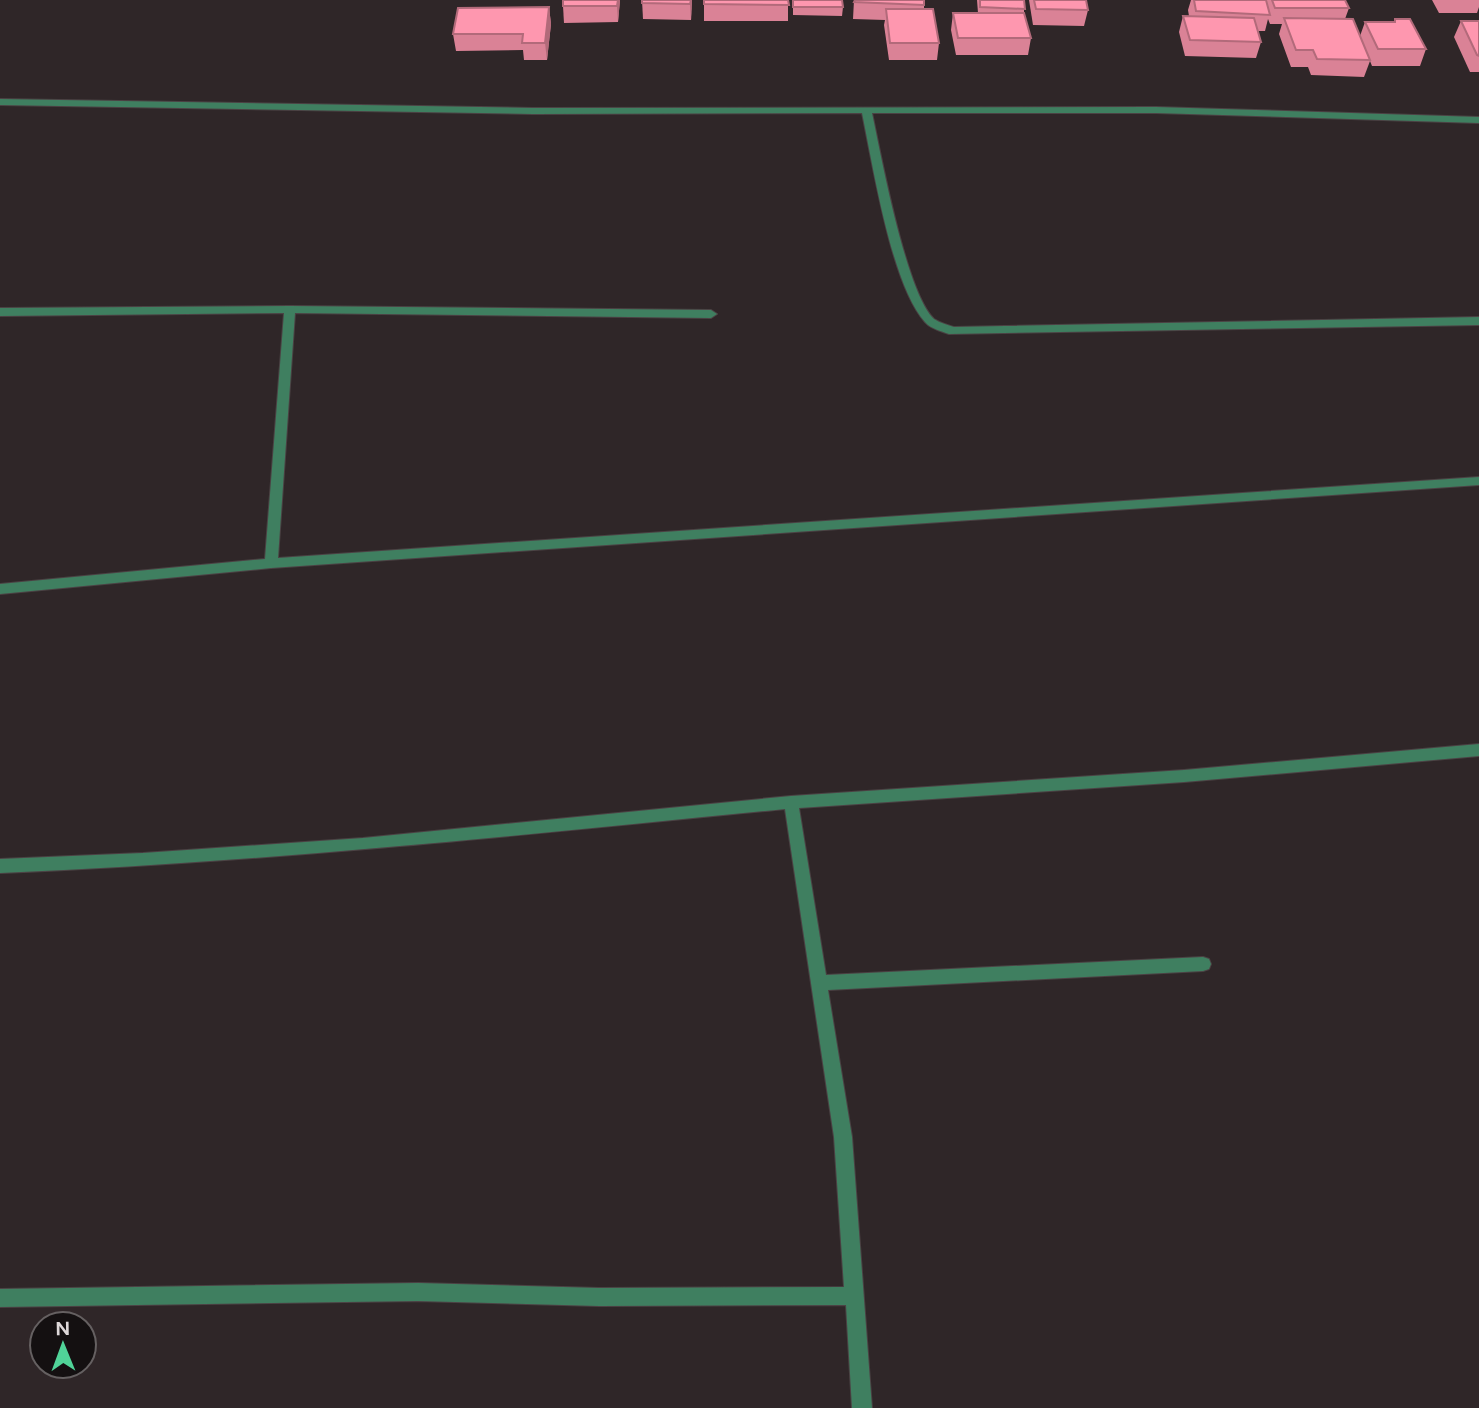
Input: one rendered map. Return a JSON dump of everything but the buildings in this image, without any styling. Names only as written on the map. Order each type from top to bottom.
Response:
[{"type":"street","points":[[0,102],[197,107],[866,113],[1156,110],[1479,121]]},
{"type":"street","points":[[866,113],[910,283],[918,304],[930,322],[953,331],[1479,321]]},
{"type":"street","points":[[0,312],[290,309],[711,314]]},
{"type":"street","points":[[271,563],[290,309]]},
{"type":"street","points":[[0,589],[271,563],[1362,486],[1479,481]]},
{"type":"street","points":[[0,866],[143,860],[363,844],[791,802],[1184,776],[1479,750]]},
{"type":"street","points":[[791,802],[843,1137],[852,1296],[862,1408]]},
{"type":"street","points":[[818,983],[1203,964]]},
{"type":"street","points":[[0,1298],[418,1292],[599,1297],[852,1296]]}]
